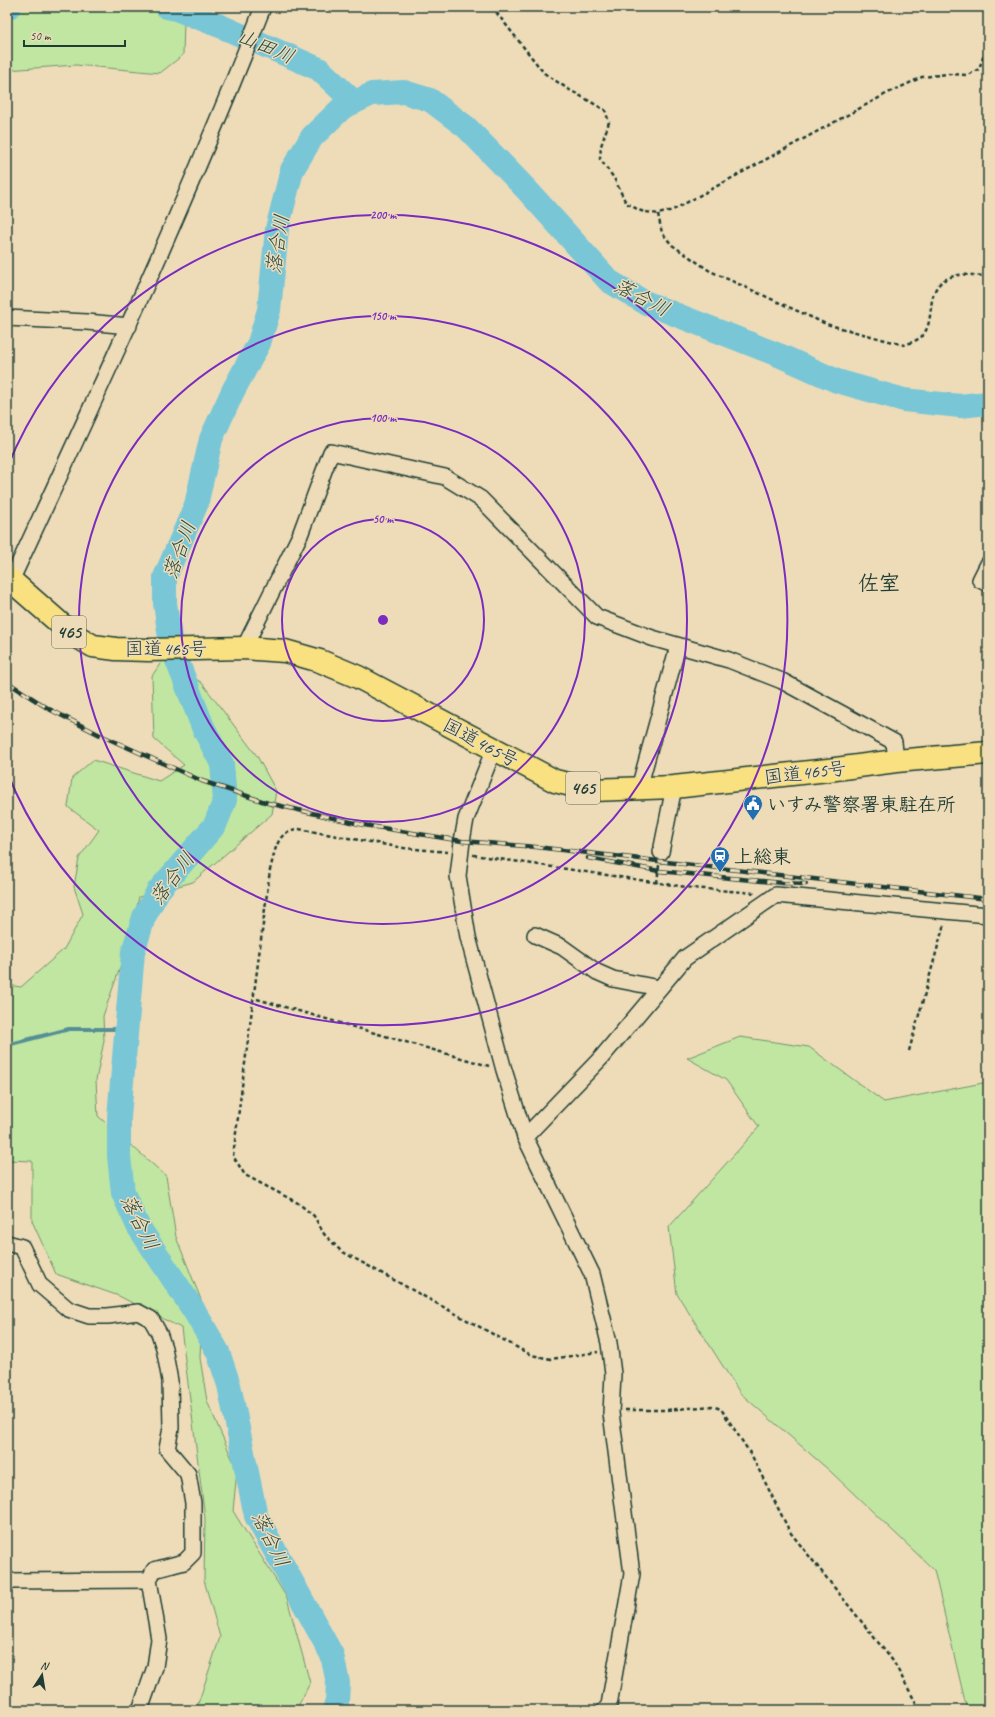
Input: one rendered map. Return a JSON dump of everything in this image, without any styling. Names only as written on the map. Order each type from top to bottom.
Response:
[{"type":"highway","name":"国道465号","points":[[9,579],[71,633],[93,646],[116,649],[148,650],[244,648],[285,651],[320,661],[358,678],[555,781],[592,790],[674,787],[896,761],[988,753]]},
{"type":"street","points":[[9,579],[129,326],[237,74],[263,7]]},
{"type":"street","points":[[7,318],[87,322],[129,326]]},
{"type":"street","points":[[244,648],[300,535],[331,452],[445,477],[481,499],[597,617],[652,638],[729,660],[782,681],[894,742],[896,761]]},
{"type":"street","points":[[988,564],[980,580],[988,584]]},
{"type":"street","points":[[639,788],[678,646]]},
{"type":"street","points":[[494,749],[466,819],[458,876],[468,937],[504,1070],[525,1137],[592,1274],[610,1351],[613,1374],[611,1413],[632,1574],[609,1705],[606,1710]]},
{"type":"street","points":[[661,852],[674,787]]},
{"type":"street","points":[[525,1137],[601,1058],[685,958],[776,895],[948,910],[988,915]]},
{"type":"street","points":[[535,936],[562,947],[597,972],[608,977],[659,988]]},
{"type":"street","points":[[7,1243],[22,1248],[40,1285],[68,1309],[89,1316],[108,1316],[138,1312],[151,1319],[159,1333],[164,1348],[170,1381],[171,1428],[167,1449],[188,1474],[193,1503],[193,1553],[184,1562],[154,1570],[149,1580],[159,1640],[155,1667],[140,1710]]},
{"type":"street","points":[[7,1581],[149,1580]]},
{"type":"path","points":[[492,7],[544,73],[568,89],[605,110],[609,122],[601,146],[600,159],[614,178],[626,203],[641,211],[658,214],[673,210],[886,94],[922,77],[948,74],[968,75],[979,69],[988,43]]},
{"type":"path","points":[[658,214],[662,232],[672,245],[710,271],[826,324],[904,345],[913,342],[922,336],[927,324],[932,296],[937,287],[945,280],[955,275],[988,276]]},
{"type":"path","points":[[610,1351],[552,1360],[531,1355],[341,1251],[324,1234],[314,1216],[298,1202],[245,1175],[233,1156],[270,870],[280,837],[290,830],[299,829],[404,848],[460,854],[693,888],[776,895]]},
{"type":"path","points":[[657,883],[661,852]]},
{"type":"path","points":[[908,1051],[948,910]]},
{"type":"path","points":[[257,999],[504,1070]]},
{"type":"path","points":[[611,1413],[616,1410],[666,1410],[712,1406],[721,1409],[752,1456],[790,1532],[893,1661],[920,1710]]},
{"type":"green space","points":[[7,7],[180,7],[184,21],[183,55],[160,73],[76,65],[7,70]]},
{"type":"green space","points":[[164,658],[202,683],[257,756],[276,791],[272,814],[193,882],[139,897],[129,942],[103,1016],[104,1041],[96,1080],[98,1116],[166,1176],[176,1237],[202,1302],[200,1358],[207,1401],[237,1470],[233,1511],[287,1598],[310,1683],[296,1710],[196,1710],[220,1637],[204,1580],[205,1518],[181,1328],[119,1296],[56,1274],[32,1221],[32,1161],[7,1160],[7,985],[21,987],[64,949],[83,914],[74,887],[79,858],[99,830],[68,807],[72,778],[93,760],[159,781],[184,765],[154,739],[152,676]]},
{"type":"green space","points":[[740,1037],[809,1047],[884,1102],[988,1082],[988,1710],[967,1710],[934,1570],[830,1471],[740,1393],[677,1294],[669,1227],[759,1127],[726,1080],[687,1058]]},
{"type":"waterway","name":"山田川","points":[[167,7],[220,26],[319,69],[354,102]]},
{"type":"waterway","name":"落合川","points":[[334,1710],[337,1702],[338,1683],[332,1655],[256,1516],[229,1385],[218,1352],[195,1312],[138,1226],[123,1193],[119,1156],[119,1117],[133,952],[144,917],[158,891],[215,825],[225,800],[222,764],[203,727],[171,645],[165,603],[165,577],[196,505],[211,439],[233,391],[259,343],[269,310],[277,229],[292,170],[312,137],[342,108],[372,94],[404,92],[430,100],[466,127],[527,190],[609,281],[644,302],[781,356],[837,381],[904,400],[960,406],[988,403]]},
{"type":"waterway","points":[[7,1045],[69,1029],[126,1029]]},
{"type":"railway","points":[[7,682],[49,709],[100,735],[202,781],[268,803],[364,825],[462,841],[536,847],[988,899]]},
{"type":"railway","points":[[588,858],[659,871],[806,884]]},
{"type":"place","name":"いすみ警察署東駐在所","points":[[753,821]]},
{"type":"place","name":"上総東","points":[[720,873]]},
{"type":"district","name":"佐室","points":[[879,583]]}]
